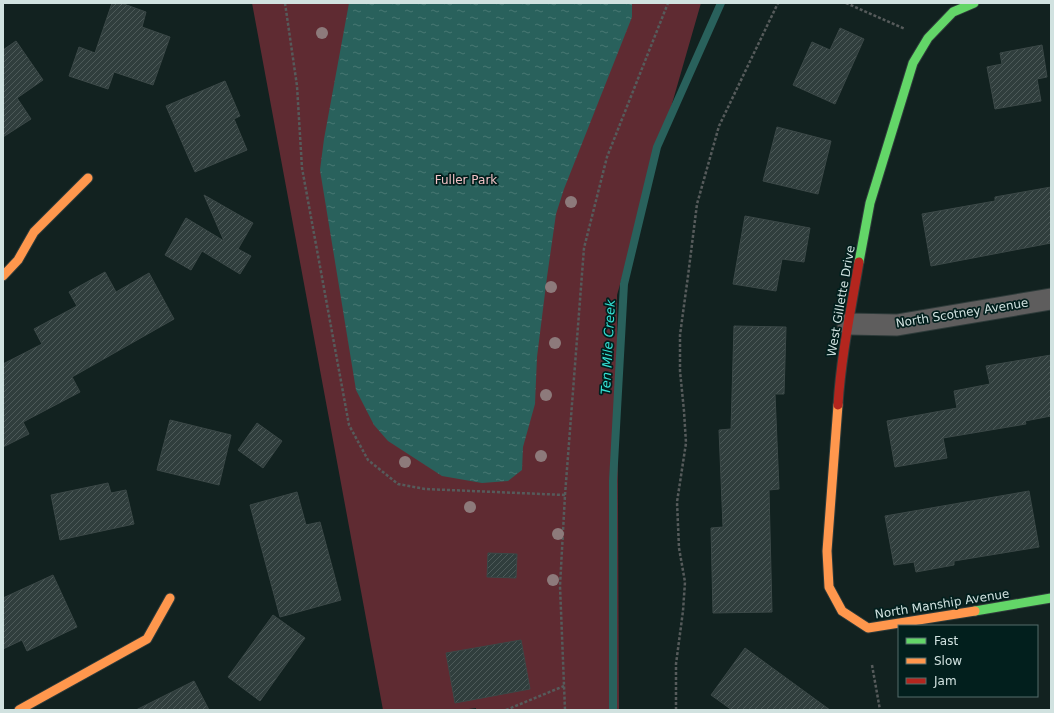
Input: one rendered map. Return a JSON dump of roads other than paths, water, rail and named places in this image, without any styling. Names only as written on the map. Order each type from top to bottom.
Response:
[{"type":"street","name":"West Gillette Drive","points":[[842,611],[829,587],[827,551],[839,386],[848,324],[870,203],[913,63],[928,38],[953,12],[974,3]]},
{"type":"street","points":[[3,276],[18,260],[34,232],[88,178]]},
{"type":"street","name":"North Scotney Avenue","points":[[848,324],[897,325],[1051,299]]},
{"type":"street","points":[[19,710],[147,639],[170,598]]},
{"type":"street","name":"North Manship Avenue","points":[[842,611],[868,628],[1051,598]]},
{"type":"water","points":[[349,3],[632,3],[632,17],[564,189],[556,214],[537,357],[535,404],[523,447],[522,470],[508,481],[482,483],[442,476],[388,441],[374,425],[356,390],[320,170],[324,139]]},
{"type":"waterway","name":"Ten Mile Creek","points":[[613,710],[613,481],[624,284],[657,147],[721,3]]},
{"type":"park label","name":"Fuller Park","points":[[466,180]]}]
